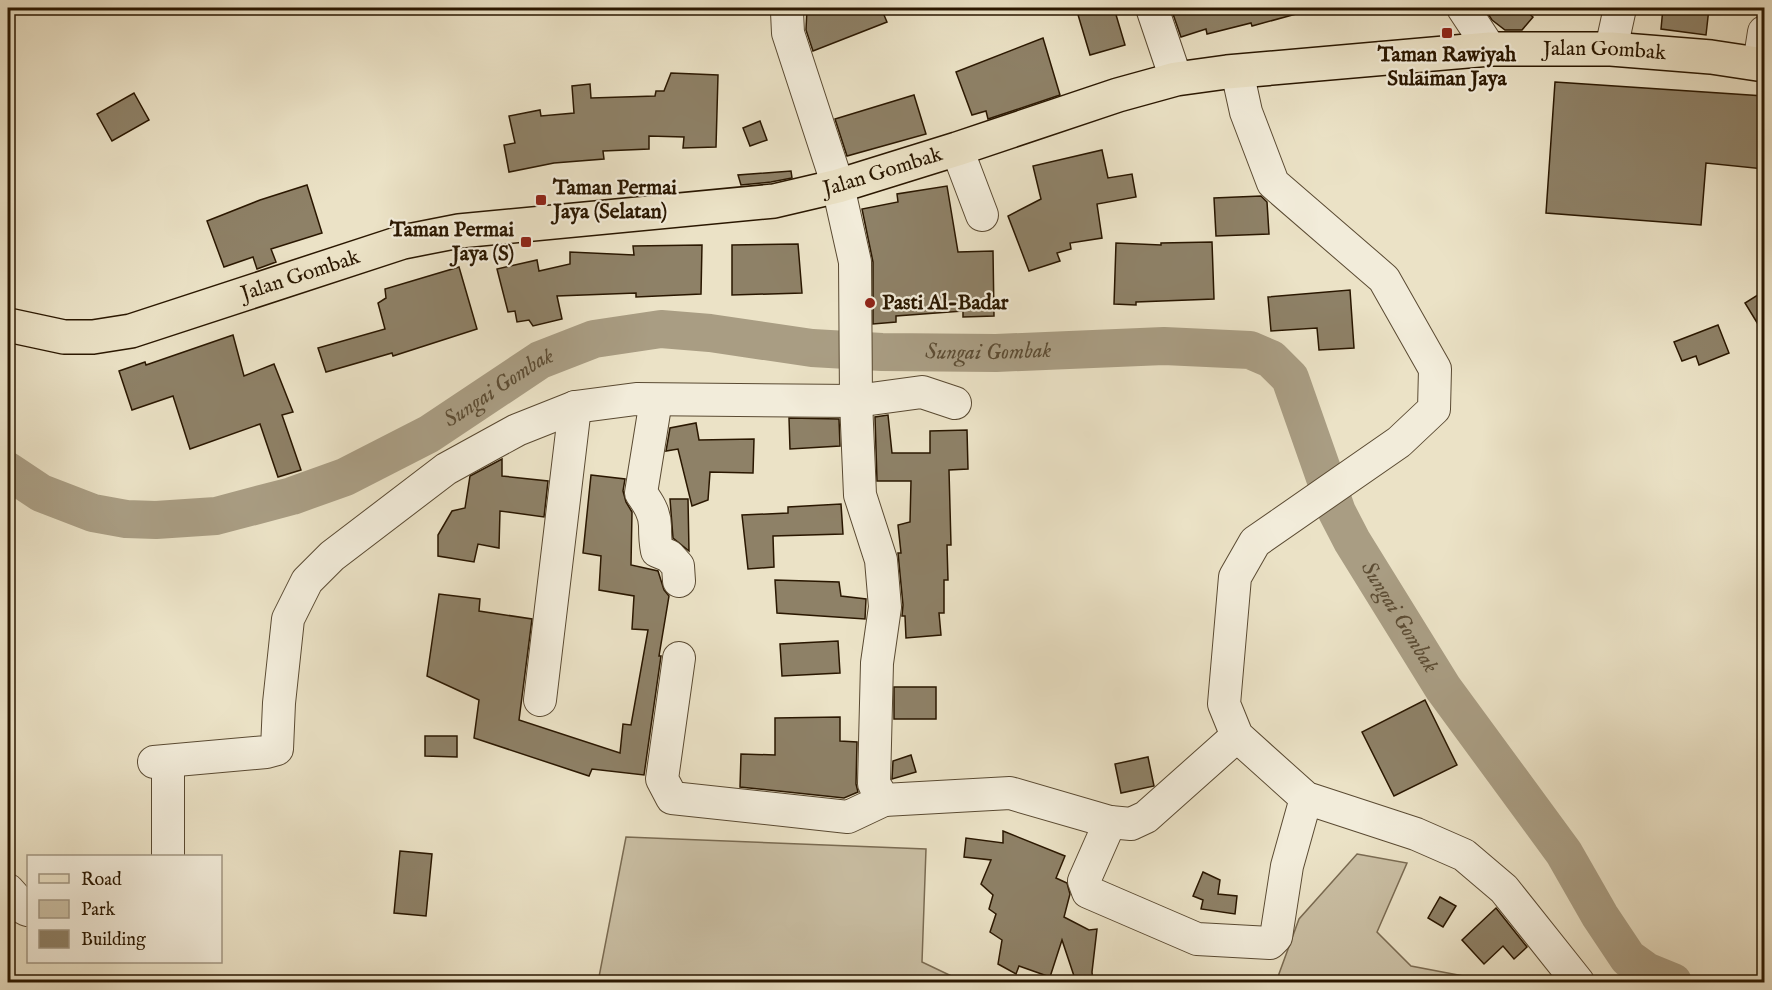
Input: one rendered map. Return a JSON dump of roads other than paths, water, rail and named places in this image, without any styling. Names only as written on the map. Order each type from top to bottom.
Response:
[{"type":"main road","name":"Jalan Gombak","points":[[8,325],[64,338],[93,337],[131,331],[403,242],[459,231],[774,201],[838,186],[1118,95],[1176,79],[1237,71],[1490,49],[1611,49],[1712,57],[1762,64]]},
{"type":"street","points":[[789,8],[787,12],[788,33],[838,186],[855,262],[856,401],[860,495],[881,560],[885,607],[877,663],[874,784],[884,800]]},
{"type":"street","points":[[1152,8],[1176,79]]},
{"type":"street","points":[[1463,8],[1490,49]]},
{"type":"street","points":[[1611,49],[1620,8]]},
{"type":"street","points":[[1762,64],[1764,32]]},
{"type":"street","points":[[1237,71],[1246,112],[1273,183],[1384,279],[1435,369],[1434,409],[1399,442],[1255,542],[1235,577],[1224,704],[1237,736],[1306,798],[1416,834],[1464,855],[1504,889],[1578,982]]},
{"type":"street","points":[[957,149],[982,215]]},
{"type":"street","points":[[168,855],[161,761],[266,752],[277,748],[279,703],[288,619],[308,581],[332,556],[446,469],[517,430],[574,407],[636,399],[856,401],[922,392],[955,403]]},
{"type":"street","points":[[656,400],[641,493],[651,507],[657,551],[669,556],[678,566],[679,581]]},
{"type":"street","points":[[540,700],[574,407]]},
{"type":"street","points":[[679,658],[662,779],[672,798],[848,817],[884,800],[1010,793],[1110,822],[1131,824],[1146,817],[1237,736]]},
{"type":"street","points":[[1110,822],[1084,881],[1088,892],[1197,939],[1270,943],[1276,937],[1287,866],[1306,798]]},
{"type":"street","points":[[8,890],[27,910]]},
{"type":"waterway","name":"Sungai Gombak","points":[[8,471],[41,493],[93,513],[126,519],[156,520],[216,516],[292,496],[345,477],[429,434],[540,360],[594,339],[661,329],[710,333],[812,348],[882,352],[996,353],[1164,346],[1250,350],[1271,359],[1290,378],[1337,512],[1352,541],[1443,688],[1564,853],[1600,916],[1628,958],[1646,971],[1673,982]]},
{"type":"place","name":"Taman Rawiyah Sulaiman Jaya","points":[[1447,33]]},
{"type":"place","name":"Taman Permai Jaya (Selatan)","points":[[541,200]]},
{"type":"place","name":"Taman Permai Jaya (S)","points":[[526,242]]},
{"type":"place","name":"Pasti Al-Badar","points":[[870,303]]}]
